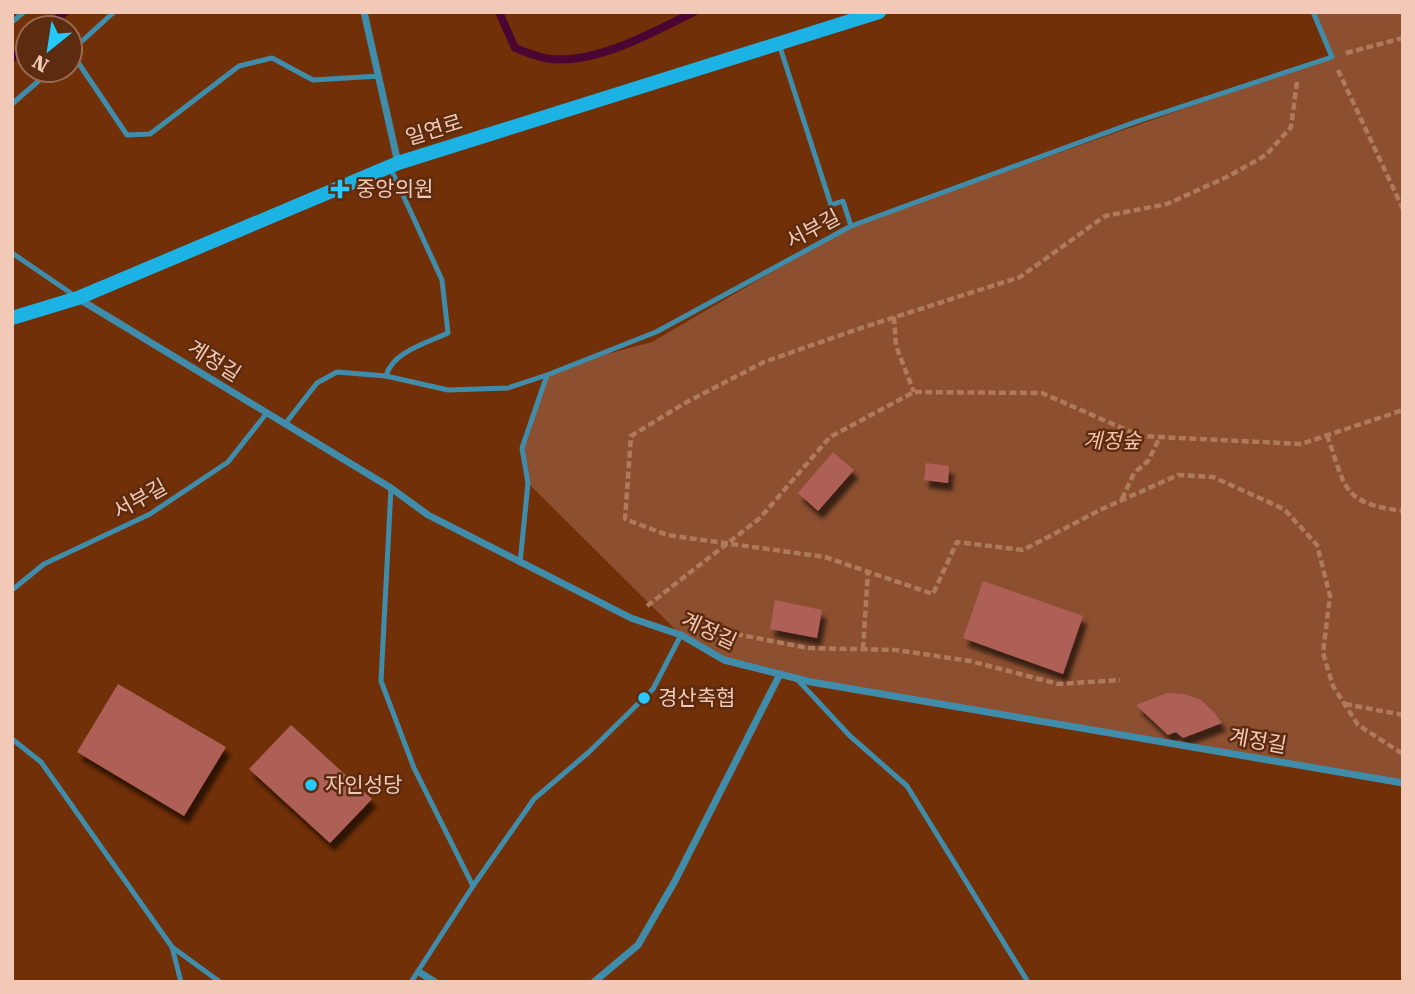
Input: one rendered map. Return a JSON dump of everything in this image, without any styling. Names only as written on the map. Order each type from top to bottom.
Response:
[{"type":"street","points":[[364,12],[379,76],[394,164]]},
{"type":"street","name":"일연로","points":[[12,318],[78,298],[394,164],[879,12]]},
{"type":"street","name":"계정길","points":[[78,298],[311,442],[391,488],[428,515],[631,618],[681,635],[724,660],[796,678],[1403,783]]},
{"type":"street","points":[[594,982],[638,945],[675,881],[780,674]]},
{"type":"street","points":[[419,972],[435,982]]},
{"type":"lane","points":[[12,22],[24,12]]},
{"type":"lane","points":[[84,39],[114,12]]},
{"type":"lane","points":[[1314,12],[1332,57]]},
{"type":"lane","points":[[779,44],[831,205],[843,201],[851,226]]},
{"type":"lane","name":"서부길","points":[[285,424],[317,383],[337,372],[386,376],[448,390],[508,388],[547,375],[656,332],[851,226],[1138,121],[1332,57]]},
{"type":"lane","points":[[84,72],[127,135],[150,134],[239,66],[261,60],[272,58],[313,80],[379,76]]},
{"type":"lane","points":[[12,104],[35,84]]},
{"type":"lane","points":[[386,376],[388,368],[406,352],[448,333],[442,280],[394,164]]},
{"type":"lane","points":[[12,253],[78,298]]},
{"type":"lane","points":[[520,563],[528,483],[522,447],[547,375]]},
{"type":"lane","name":"서부길","points":[[12,590],[44,564],[150,514],[228,462],[266,414]]},
{"type":"lane","points":[[391,488],[381,681],[414,768],[473,886]]},
{"type":"lane","points":[[411,982],[534,799],[589,752],[653,690],[681,635]]},
{"type":"lane","points":[[796,678],[850,736],[907,786],[1028,982]]},
{"type":"lane","points":[[12,739],[41,762],[172,947],[220,982]]},
{"type":"lane","points":[[172,947],[181,982]]},
{"type":"path","points":[[1403,38],[1332,57],[1403,209]]},
{"type":"path","points":[[1299,67],[1291,127],[1266,155],[1227,177],[1167,204],[1105,216],[1020,277],[764,362],[685,402],[631,436],[625,519],[667,535],[825,556],[933,594],[957,542],[1023,550],[1122,499],[1178,475],[1213,477],[1284,509],[1317,545],[1330,596],[1323,653],[1333,686],[1358,725],[1403,754]]},
{"type":"path","points":[[894,317],[896,346],[914,392]]},
{"type":"path","points":[[631,618],[760,518],[830,437],[914,392],[1042,393],[1140,436],[1301,444],[1403,410]]},
{"type":"path","points":[[1327,435],[1347,491],[1373,507],[1403,511]]},
{"type":"path","points":[[1122,499],[1134,472],[1148,461],[1160,437]]},
{"type":"path","points":[[863,649],[868,571]]},
{"type":"path","points":[[693,626],[808,648],[896,650],[970,661],[1058,684],[1120,680]]},
{"type":"path","points":[[1344,704],[1403,715]]},
{"type":"green space","name":"계정숲","points":[[1313,12],[1403,12],[1403,783],[811,682],[724,660],[681,635],[528,483],[522,448],[547,375],[566,365],[652,342],[851,226],[1331,57]]},
{"type":"building","points":[[833,452],[854,470],[818,511],[798,493]]},
{"type":"building","points":[[926,463],[949,466],[948,483],[924,480]]},
{"type":"building","points":[[983,581],[1083,616],[1063,674],[963,638]]},
{"type":"building","points":[[775,600],[822,610],[817,638],[770,629]]},
{"type":"building","points":[[118,684],[226,747],[184,816],[77,752]]},
{"type":"building","points":[[1167,693],[1184,694],[1201,700],[1222,723],[1183,738],[1176,732],[1168,735],[1136,705]]},
{"type":"building","points":[[291,725],[372,799],[330,843],[249,769]]},
{"type":"waterway","points":[[499,12],[515,48],[546,58],[569,59],[606,52],[694,12]]},
{"type":"place","name":"중앙의원","points":[[340,189]]},
{"type":"place","name":"경산축협","points":[[644,698]]},
{"type":"place","name":"자인성당","points":[[311,785]]}]
